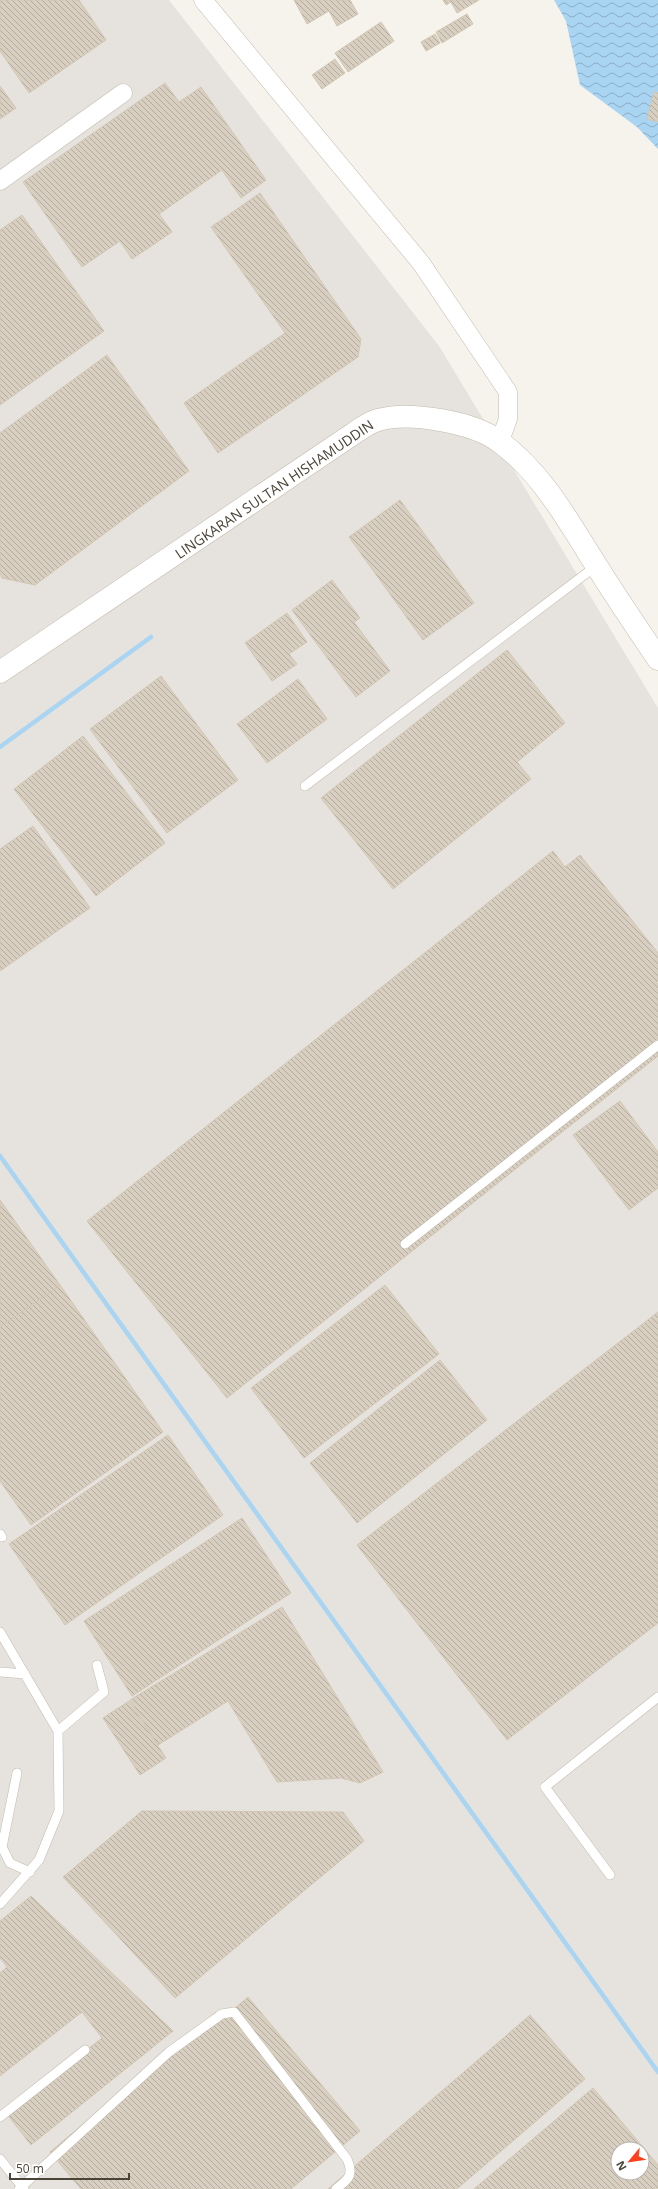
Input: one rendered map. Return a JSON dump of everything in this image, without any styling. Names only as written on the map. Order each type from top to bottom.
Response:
[{"type":"street","points":[[203,0],[421,263],[508,392],[508,419],[500,441]]},
{"type":"street","points":[[0,181],[123,93]]},
{"type":"street","name":"LINGKARAN SULTAN HISHAMUDDIN","points":[[0,672],[377,420],[408,416],[456,423],[500,441],[529,468],[556,500],[596,566],[658,659]]},
{"type":"lane","points":[[305,786],[596,566]]},
{"type":"lane","points":[[405,1244],[658,1046]]},
{"type":"lane","points":[[0,1632],[58,1731],[59,1811],[39,1860],[30,1872],[0,1904]]},
{"type":"lane","points":[[58,1731],[104,1692],[97,1665]]},
{"type":"lane","points":[[0,1672],[25,1674]]},
{"type":"lane","points":[[610,1875],[545,1787],[658,1697]]},
{"type":"lane","points":[[17,1773],[2,1847],[3,1856],[10,1863],[30,1872]]},
{"type":"lane","points":[[0,2159],[16,2176],[22,2188],[170,2052],[222,2014],[234,2012],[346,2159],[351,2168],[349,2179],[336,2189]]},
{"type":"lane","points":[[0,2117],[85,2050]]},
{"type":"shaded area","points":[[0,0],[169,0],[439,346],[658,708],[658,2189],[0,2189]]},
{"type":"water","points":[[554,0],[658,0],[658,149],[637,127],[580,85],[566,21]]},
{"type":"building","points":[[0,0],[79,0],[106,40],[29,93],[0,51]]},
{"type":"building","points":[[294,0],[350,0],[358,14],[337,26],[329,11],[307,24]]},
{"type":"building","points":[[443,0],[479,0],[457,13],[451,2],[446,5]]},
{"type":"building","points":[[467,14],[473,24],[442,43],[436,32]]},
{"type":"building","points":[[381,22],[394,41],[348,72],[335,53]]},
{"type":"building","points":[[435,34],[440,43],[426,51],[421,42]]},
{"type":"building","points":[[335,59],[345,73],[322,89],[312,75]]},
{"type":"building","points":[[165,83],[179,102],[201,87],[266,180],[241,198],[222,170],[159,214],[172,232],[132,259],[120,241],[82,267],[23,182]]},
{"type":"building","points":[[0,86],[16,108],[0,119]]},
{"type":"building","points":[[654,92],[658,93],[658,122],[647,119]]},
{"type":"building","points":[[260,193],[361,339],[358,357],[218,453],[184,403],[285,333],[211,227]]},
{"type":"building","points":[[22,215],[104,331],[0,405],[0,230]]},
{"type":"building","points":[[107,355],[189,471],[35,585],[2,578],[0,574],[0,433]]},
{"type":"building","points":[[400,500],[474,603],[423,640],[349,537]]},
{"type":"building","points":[[332,580],[360,618],[354,622],[390,671],[356,697],[292,610]]},
{"type":"building","points":[[287,613],[307,642],[289,654],[297,664],[272,681],[245,643]]},
{"type":"building","points":[[507,650],[565,723],[517,762],[531,779],[393,889],[321,798]]},
{"type":"building","points":[[161,676],[238,780],[167,833],[90,729]]},
{"type":"building","points":[[298,679],[327,719],[267,763],[237,724]]},
{"type":"building","points":[[83,736],[165,843],[96,896],[14,789]]},
{"type":"building","points":[[33,826],[90,908],[0,971],[0,849]]},
{"type":"building","points":[[553,851],[565,867],[580,855],[658,953],[658,981],[656,982],[658,984],[658,1056],[227,1398],[87,1221]]},
{"type":"building","points":[[620,1101],[658,1152],[658,1188],[629,1210],[573,1135]]},
{"type":"building","points":[[0,1200],[60,1285],[0,1327]]},
{"type":"building","points":[[60,1285],[163,1432],[31,1525],[0,1481],[0,1327]]},
{"type":"building","points":[[385,1285],[439,1354],[304,1458],[251,1388]]},
{"type":"building","points":[[658,1312],[658,1623],[507,1740],[357,1545]]},
{"type":"building","points":[[440,1360],[487,1420],[357,1523],[310,1463]]},
{"type":"building","points":[[168,1435],[223,1515],[65,1625],[9,1544]]},
{"type":"building","points":[[242,1518],[291,1593],[132,1696],[84,1621]]},
{"type":"building","points":[[282,1607],[383,1772],[360,1783],[341,1778],[277,1782],[228,1701],[158,1745],[130,1700]]},
{"type":"building","points":[[129,1701],[166,1758],[140,1775],[103,1718]]},
{"type":"building","points":[[142,1811],[343,1812],[364,1841],[175,1998],[63,1877]]},
{"type":"building","points":[[31,1896],[173,2031],[31,2145],[6,2113],[102,2038],[82,2012],[0,2076],[0,1973],[7,1967],[0,1958],[0,1921]]},
{"type":"building","points":[[248,1997],[360,2131],[291,2189],[81,2189],[50,2152],[216,2012],[222,2019]]},
{"type":"building","points":[[530,2015],[585,2079],[457,2189],[328,2189]]},
{"type":"building","points":[[593,2088],[638,2141],[610,2141],[610,2181],[650,2181],[650,2156],[658,2165],[658,2189],[474,2189]]},
{"type":"waterway","points":[[0,747],[151,637]]},
{"type":"waterway","points":[[0,1156],[658,2072]]}]
